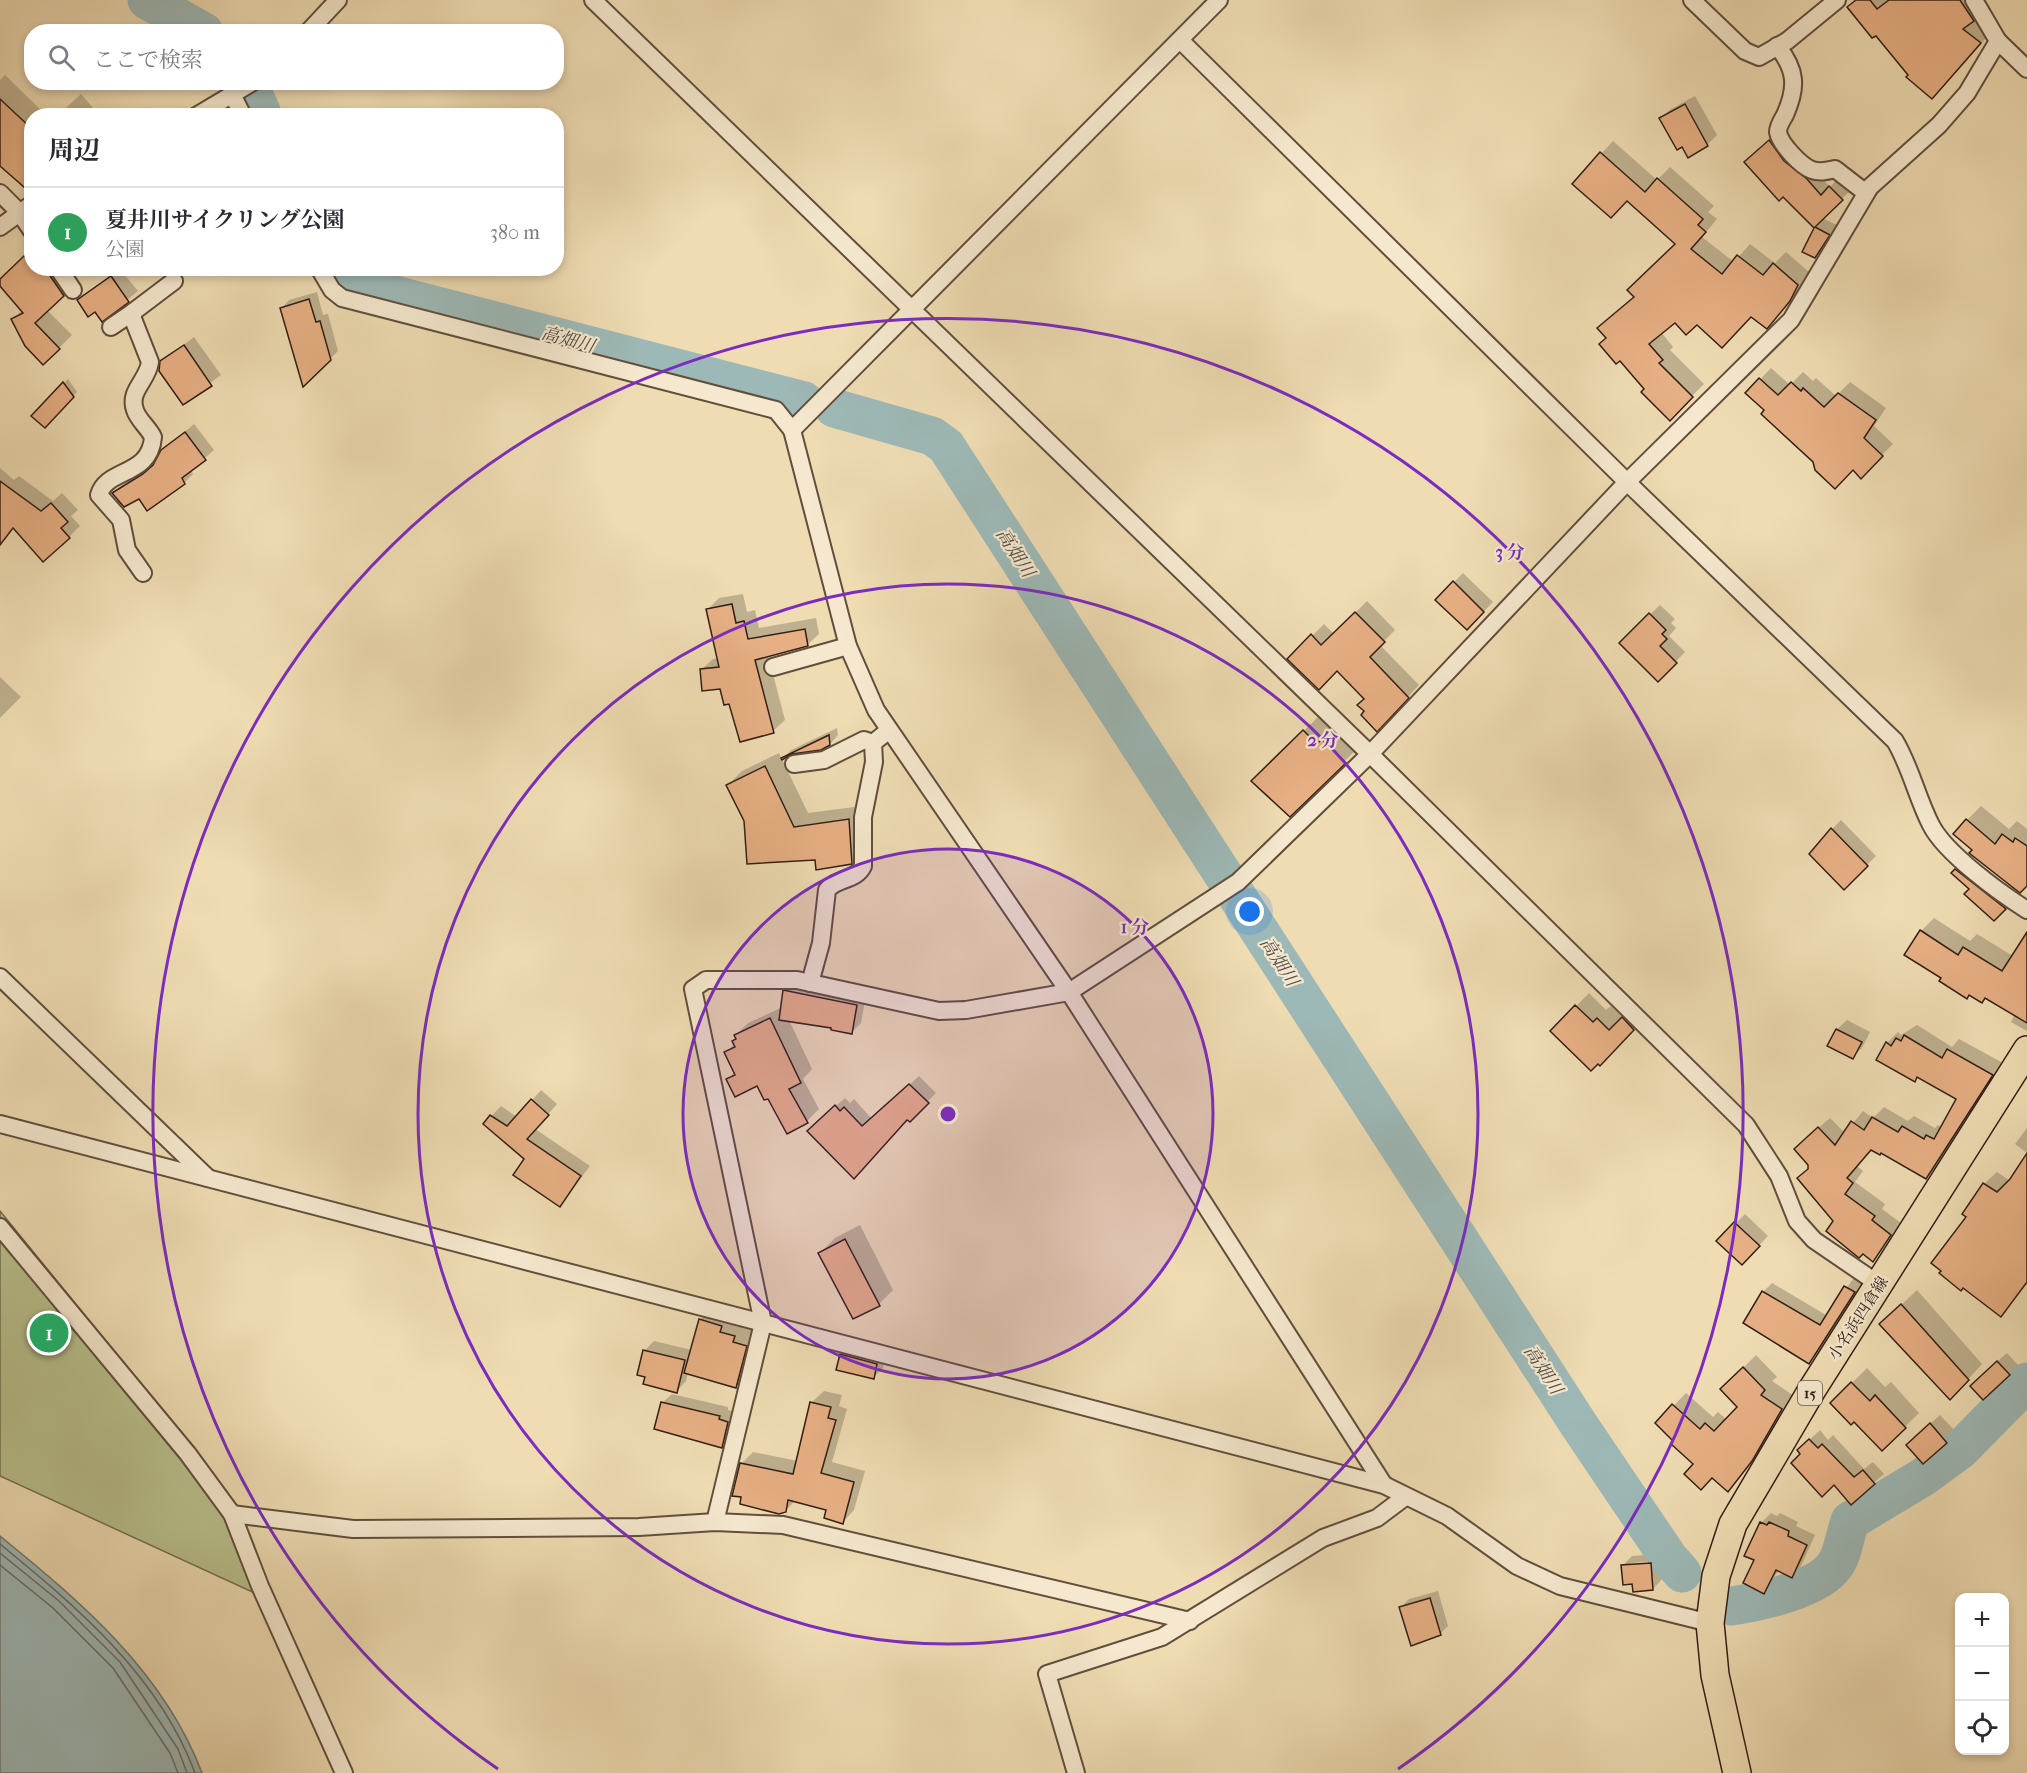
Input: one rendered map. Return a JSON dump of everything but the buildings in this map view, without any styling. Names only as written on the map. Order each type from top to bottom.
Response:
[{"type":"main road","name":"小名浜四倉線","points":[[1737,1773],[1715,1675],[1710,1623],[1716,1576],[1733,1524],[1813,1388],[2027,1050]]},
{"type":"street","points":[[593,0],[1370,754],[1746,1125],[1779,1176],[1797,1221],[1814,1240],[1880,1285]]},
{"type":"street","points":[[792,429],[1181,41],[1219,0]]},
{"type":"street","points":[[1692,0],[1745,51],[1759,57],[1837,0]]},
{"type":"street","points":[[1974,0],[1998,41],[2027,69]]},
{"type":"street","points":[[313,24],[327,4]]},
{"type":"street","points":[[1181,41],[1627,482],[1895,741],[1906,760],[1932,827],[1956,856],[2027,910]]},
{"type":"street","points":[[715,1522],[764,1323],[693,989],[706,980],[797,980],[939,1011],[966,1010],[1069,992],[1223,893],[1238,882],[1370,754],[1627,482],[1791,320],[1866,193],[1880,175],[1939,124],[1967,93],[1998,41]]},
{"type":"street","points":[[1777,46],[1789,60],[1795,84],[1790,103],[1779,127],[1782,141],[1807,167],[1822,172],[1835,169],[1866,193]]},
{"type":"street","points":[[210,108],[242,90],[243,108]]},
{"type":"street","points":[[0,193],[24,207]]},
{"type":"street","points":[[0,227],[24,209]]},
{"type":"street","points":[[63,276],[73,290]]},
{"type":"street","points":[[324,276],[332,290],[342,298],[776,410],[792,429],[848,646],[862,683],[888,731],[1069,992],[1384,1485]]},
{"type":"street","points":[[111,327],[174,281]]},
{"type":"street","points":[[133,312],[133,319],[150,362],[149,369],[133,396],[133,404],[135,412],[153,437],[152,447],[144,461],[109,482],[99,495],[121,520],[127,550],[143,573]]},
{"type":"street","points":[[773,667],[848,646]]},
{"type":"street","points":[[794,764],[824,760],[864,741],[873,742],[888,731]]},
{"type":"street","points":[[810,983],[821,943],[827,890],[830,886],[854,876],[863,866],[863,816],[874,762],[873,742]]},
{"type":"street","points":[[0,976],[208,1179]]},
{"type":"street","points":[[0,1124],[1384,1485],[1447,1516],[1517,1566],[1560,1586],[1710,1623]]},
{"type":"street","points":[[0,1227],[188,1454],[232,1514],[260,1586],[344,1773]]},
{"type":"street","points":[[1076,1773],[1047,1674],[1162,1637],[1323,1538],[1377,1518],[1405,1497]]},
{"type":"street","points":[[232,1514],[353,1529],[639,1527],[715,1522],[783,1525],[1190,1621]]},
{"type":"green space","points":[[0,1211],[198,1454],[270,1600],[0,1476]]},
{"type":"water","points":[[0,1536],[89,1613],[143,1671],[166,1703],[186,1737],[202,1773],[0,1773]]},
{"type":"waterway","name":"高畑川","points":[[147,0],[190,24]]},
{"type":"waterway","name":"高畑川","points":[[252,90],[259,108]]},
{"type":"waterway","name":"高畑川","points":[[346,276],[356,285],[804,401]]},
{"type":"waterway","name":"高畑川","points":[[834,408],[932,436],[946,446],[1579,1425],[1668,1557],[1682,1573]]},
{"type":"waterway","name":"高畑川","points":[[1732,1606],[1788,1593],[1816,1581],[1827,1573],[1835,1565],[1840,1555],[1850,1521],[1923,1477],[1960,1450],[2027,1382]]},
{"type":"place","name":"夏井川サイクリング公園","points":[[49,1333]]}]
